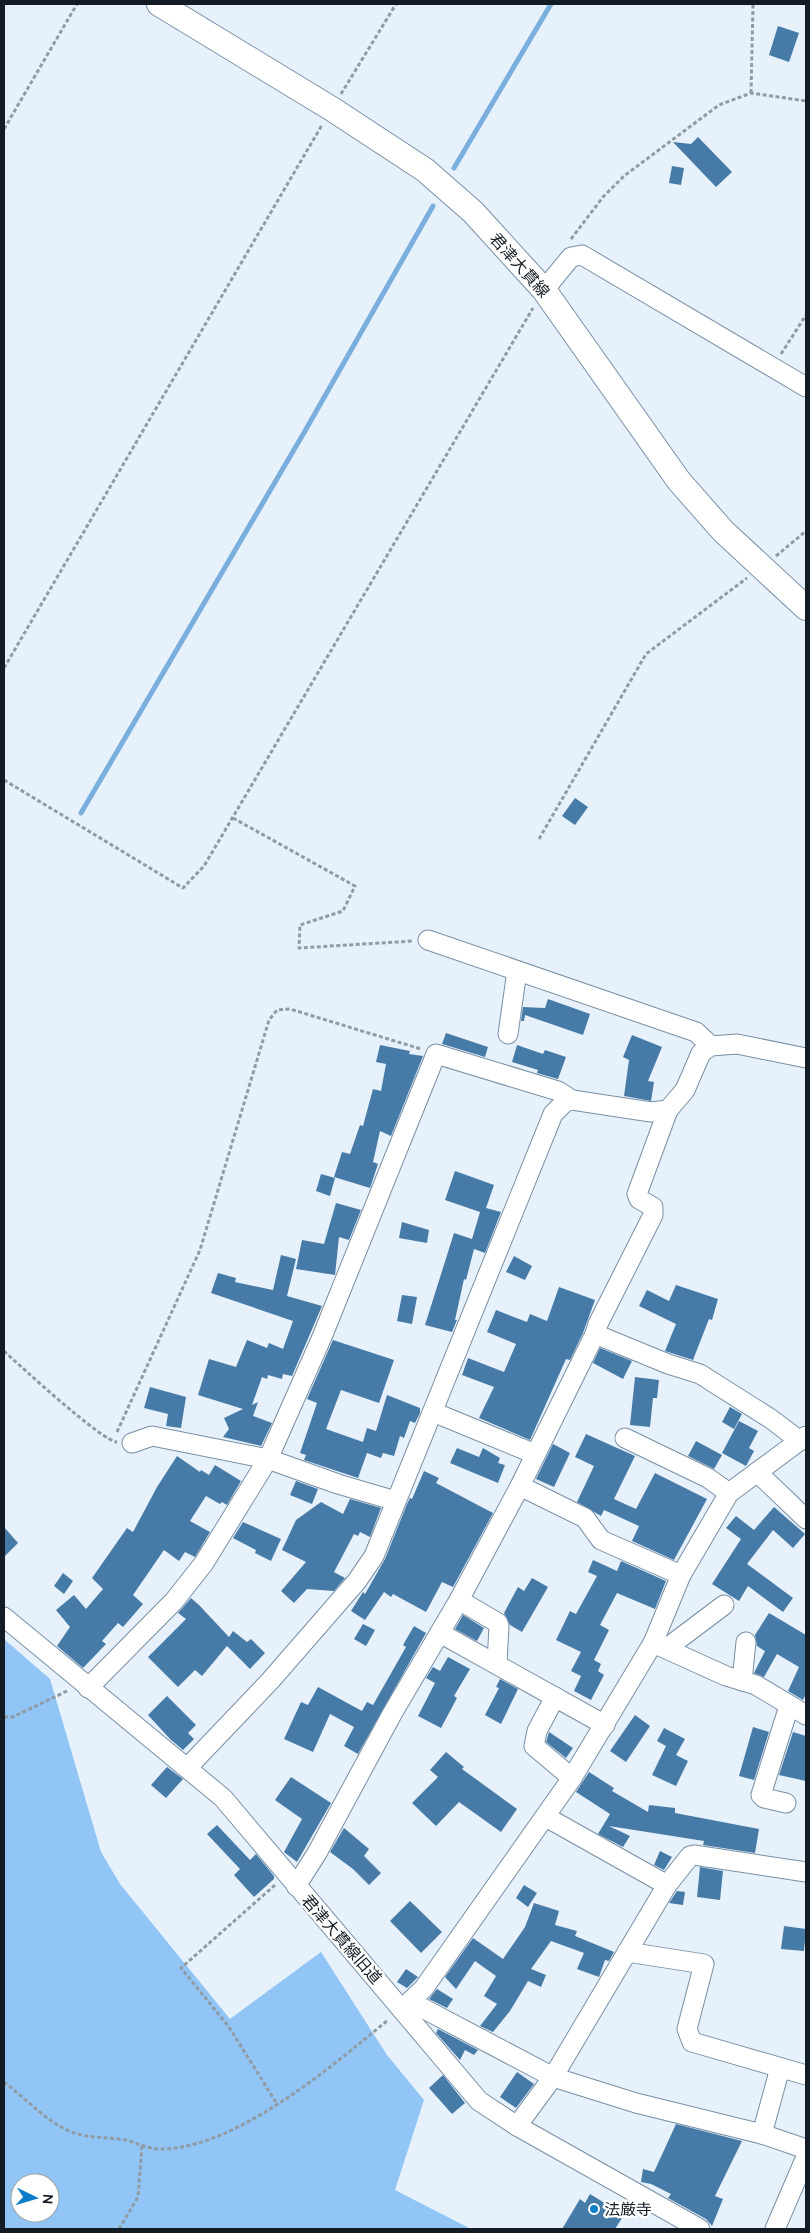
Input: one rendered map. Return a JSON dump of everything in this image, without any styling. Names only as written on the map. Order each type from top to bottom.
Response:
[{"type":"main road","name":"君津大貫線","points":[[159,4],[332,109],[425,170],[473,212],[544,290],[679,481],[723,531],[760,568],[806,608]]},
{"type":"street","points":[[544,290],[572,257],[582,255],[806,387]]},
{"type":"street","points":[[428,940],[696,1032],[711,1046]]},
{"type":"street","points":[[508,1034],[517,971]]},
{"type":"street","points":[[292,1880],[317,1853],[392,1714],[459,1600],[520,1486],[534,1454],[653,1215],[653,1207],[639,1199],[637,1194],[668,1110],[685,1090],[701,1053],[711,1046],[737,1044],[806,1058]]},
{"type":"street","points":[[88,1688],[180,1594],[204,1562],[268,1460],[322,1337],[436,1054],[558,1091],[572,1100],[651,1112],[668,1110]]},
{"type":"street","points":[[187,1768],[270,1681],[357,1581],[374,1556],[553,1114],[565,1102],[572,1100]]},
{"type":"street","points":[[595,1334],[668,1364],[700,1374],[803,1439],[730,1493],[681,1575],[660,1645],[605,1725],[546,1817],[424,1988],[407,2006],[553,2077],[636,2103],[762,2134],[806,2149]]},
{"type":"street","points":[[433,1412],[534,1454]]},
{"type":"street","points":[[132,1443],[152,1436],[268,1460],[338,1484],[396,1501]]},
{"type":"street","points":[[625,1438],[708,1478],[730,1493]]},
{"type":"street","points":[[758,1472],[806,1519]]},
{"type":"street","points":[[520,1486],[585,1518],[601,1540],[681,1575]]},
{"type":"street","points":[[459,1600],[498,1622],[500,1626],[496,1663]]},
{"type":"street","points":[[660,1645],[724,1605]]},
{"type":"street","name":"君津大貫線旧道","points":[[4,1617],[223,1798],[292,1880],[407,2006],[479,2101],[517,2126],[700,2229]]},
{"type":"street","points":[[440,1633],[605,1725]]},
{"type":"street","points":[[742,1681],[746,1642]]},
{"type":"street","points":[[660,1645],[726,1676],[756,1685],[806,1715]]},
{"type":"street","points":[[555,1697],[537,1731],[534,1746],[572,1778]]},
{"type":"street","points":[[786,1803],[764,1798],[761,1795],[789,1706]]},
{"type":"street","points":[[546,1817],[667,1885]]},
{"type":"street","points":[[517,2126],[553,2077],[667,1885],[690,1856],[694,1854],[806,1872]]},
{"type":"street","points":[[627,1952],[704,1964],[687,2029],[692,2042],[806,2075]]},
{"type":"street","points":[[762,2134],[780,2068]]},
{"type":"street","points":[[775,2229],[806,2157]]},
{"type":"path","points":[[4,129],[77,4]]},
{"type":"path","points":[[4,668],[332,109],[396,4]]},
{"type":"path","points":[[751,93],[753,4]]},
{"type":"path","points":[[572,257],[571,239],[603,197],[624,176],[719,105],[751,93],[806,101]]},
{"type":"path","points":[[4,780],[183,888],[204,866],[233,818],[544,290]]},
{"type":"path","points":[[773,368],[806,314]]},
{"type":"path","points":[[539,839],[646,654],[760,568],[806,530]]},
{"type":"path","points":[[233,818],[355,886],[343,911],[300,925],[299,948],[428,940]]},
{"type":"path","points":[[113,1442],[200,1250],[269,1020],[277,1010],[290,1008],[436,1054]]},
{"type":"path","points":[[4,1351],[37,1382],[113,1442],[132,1443]]},
{"type":"path","points":[[4,1716],[14,1717],[66,1691],[88,1688]]},
{"type":"path","points":[[277,2104],[229,2027],[181,1968],[292,1880]]},
{"type":"path","points":[[4,2082],[67,2130],[85,2137],[122,2139],[142,2146],[159,2149],[175,2148],[202,2141],[232,2129],[277,2104],[340,2060],[407,2006]]},
{"type":"path","points":[[119,2229],[138,2197],[142,2146]]},
{"type":"shaded area","points":[[4,1639],[50,1679],[101,1852],[120,1884],[230,2019],[321,1952],[387,2055],[424,2100],[395,2190],[471,2229],[4,2229]]},
{"type":"building","points":[[778,26],[799,33],[789,62],[769,55]]},
{"type":"building","points":[[698,137],[732,172],[716,187],[673,142],[691,144]]},
{"type":"building","points":[[672,166],[684,168],[681,185],[669,183]]},
{"type":"building","points":[[575,798],[588,807],[575,825],[562,816]]},
{"type":"building","points":[[548,999],[590,1014],[583,1035],[525,1015],[524,1021],[521,1021],[523,1007],[545,1008]]},
{"type":"building","points":[[446,1033],[488,1047],[485,1057],[442,1044]]},
{"type":"building","points":[[632,1035],[662,1047],[648,1081],[654,1082],[651,1101],[624,1096],[629,1060],[623,1057]]},
{"type":"building","points":[[380,1045],[410,1051],[409,1054],[423,1056],[391,1136],[380,1131],[373,1162],[378,1164],[370,1188],[334,1177],[342,1152],[350,1154],[360,1125],[363,1126],[373,1089],[381,1091],[386,1064],[376,1062]]},
{"type":"building","points":[[517,1045],[543,1054],[545,1050],[566,1057],[558,1079],[537,1073],[538,1070],[512,1062]]},
{"type":"building","points":[[455,1171],[494,1185],[486,1208],[501,1212],[485,1253],[474,1249],[466,1280],[464,1279],[455,1320],[457,1320],[452,1332],[425,1325],[454,1233],[472,1239],[480,1212],[445,1200]]},
{"type":"building","points":[[321,1174],[335,1178],[330,1196],[316,1191]]},
{"type":"building","points":[[336,1203],[361,1210],[349,1240],[339,1237],[335,1275],[296,1269],[302,1240],[324,1244]]},
{"type":"building","points":[[402,1222],[429,1230],[427,1243],[399,1238]]},
{"type":"building","points":[[281,1255],[296,1259],[287,1296],[322,1306],[292,1376],[283,1374],[282,1379],[268,1375],[267,1379],[262,1377],[252,1405],[258,1402],[253,1416],[272,1423],[261,1446],[223,1437],[229,1429],[224,1418],[243,1409],[198,1395],[209,1359],[236,1367],[247,1340],[267,1348],[269,1343],[283,1349],[293,1321],[211,1293],[218,1273],[236,1278],[235,1282],[273,1290]]},
{"type":"building","points":[[514,1256],[532,1266],[525,1280],[506,1272]]},
{"type":"building","points":[[676,1285],[718,1299],[712,1320],[709,1319],[693,1360],[665,1351],[676,1324],[639,1306],[647,1290],[669,1301]]},
{"type":"building","points":[[559,1287],[595,1300],[583,1333],[570,1360],[566,1359],[530,1440],[479,1418],[494,1387],[462,1375],[468,1358],[504,1372],[516,1344],[487,1332],[496,1310],[527,1322],[530,1314],[547,1321]]},
{"type":"building","points":[[402,1295],[417,1297],[412,1324],[397,1321]]},
{"type":"building","points":[[333,1340],[394,1360],[379,1403],[341,1390],[326,1429],[363,1442],[367,1428],[376,1431],[387,1395],[420,1408],[420,1413],[415,1423],[410,1421],[404,1438],[400,1436],[394,1456],[383,1453],[381,1458],[367,1453],[358,1478],[304,1460],[306,1455],[300,1453],[317,1403],[307,1399]]},
{"type":"building","points":[[600,1348],[632,1361],[623,1379],[593,1363]]},
{"type":"building","points":[[635,1377],[659,1380],[657,1398],[653,1398],[650,1427],[630,1425]]},
{"type":"building","points":[[150,1387],[186,1397],[181,1428],[166,1426],[168,1414],[144,1408]]},
{"type":"building","points":[[730,1407],[742,1414],[734,1429],[722,1422]]},
{"type":"building","points":[[739,1421],[758,1431],[749,1448],[754,1451],[746,1466],[722,1453]]},
{"type":"building","points":[[586,1434],[635,1456],[614,1499],[636,1509],[655,1473],[707,1499],[674,1560],[632,1541],[639,1526],[604,1510],[601,1516],[577,1502],[594,1466],[575,1457]]},
{"type":"building","points":[[696,1441],[722,1455],[714,1469],[688,1456]]},
{"type":"building","points":[[553,1444],[570,1453],[554,1487],[536,1479]]},
{"type":"building","points":[[457,1448],[479,1457],[483,1448],[500,1458],[498,1463],[505,1465],[498,1483],[450,1463]]},
{"type":"building","points":[[177,1456],[200,1472],[201,1470],[209,1475],[215,1465],[241,1481],[227,1505],[222,1502],[220,1504],[206,1496],[190,1521],[210,1532],[195,1557],[185,1552],[179,1561],[164,1550],[133,1595],[143,1604],[123,1627],[118,1623],[102,1641],[106,1644],[83,1668],[57,1646],[70,1627],[56,1610],[74,1595],[86,1609],[103,1589],[92,1578],[127,1528],[133,1532],[157,1487]]},
{"type":"building","points":[[424,1471],[439,1478],[436,1483],[493,1513],[453,1587],[442,1582],[426,1612],[393,1594],[391,1597],[384,1592],[365,1620],[351,1611],[363,1592],[365,1594],[385,1559],[407,1504],[410,1498],[412,1499]]},
{"type":"building","points":[[296,1481],[318,1489],[312,1504],[290,1495]]},
{"type":"building","points":[[350,1499],[381,1508],[370,1537],[360,1532],[358,1536],[354,1534],[334,1572],[345,1578],[334,1591],[307,1589],[294,1603],[281,1591],[306,1562],[282,1550],[296,1520],[321,1502],[343,1514]]},
{"type":"building","points":[[774,1507],[805,1534],[793,1548],[773,1530],[747,1564],[793,1598],[783,1612],[748,1586],[739,1601],[712,1584],[741,1539],[726,1528],[736,1516],[754,1530]]},
{"type":"building","points":[[243,1522],[281,1539],[271,1561],[255,1553],[256,1550],[233,1538]]},
{"type":"building","points":[[4,1527],[18,1543],[4,1557]]},
{"type":"building","points":[[593,1560],[617,1571],[621,1561],[666,1581],[655,1609],[617,1593],[600,1625],[609,1630],[594,1660],[601,1664],[598,1671],[604,1675],[591,1700],[574,1691],[581,1676],[571,1671],[581,1652],[556,1640],[570,1611],[576,1614],[597,1576],[588,1572]]},
{"type":"building","points":[[63,1573],[73,1581],[64,1594],[54,1586]]},
{"type":"building","points":[[532,1578],[548,1587],[522,1632],[510,1625],[504,1613],[518,1587],[524,1591]]},
{"type":"building","points":[[191,1598],[229,1637],[233,1631],[247,1642],[251,1639],[265,1653],[250,1669],[227,1646],[202,1676],[195,1670],[178,1687],[148,1657],[186,1619],[178,1613]]},
{"type":"building","points":[[769,1613],[806,1635],[806,1694],[803,1700],[788,1691],[799,1667],[777,1654],[764,1677],[754,1673],[765,1651],[757,1646],[755,1635]]},
{"type":"building","points":[[463,1615],[484,1628],[477,1641],[455,1629]]},
{"type":"building","points":[[363,1624],[375,1630],[366,1646],[354,1639]]},
{"type":"building","points":[[414,1626],[426,1633],[358,1754],[344,1746],[354,1727],[330,1714],[313,1752],[284,1739],[301,1702],[308,1705],[318,1687],[362,1711],[367,1702],[373,1705],[406,1647],[403,1645]]},
{"type":"building","points":[[448,1657],[470,1669],[454,1696],[457,1698],[441,1728],[418,1716],[435,1683],[426,1678],[433,1667],[440,1671]]},
{"type":"building","points":[[500,1679],[518,1689],[501,1724],[485,1715],[499,1688],[496,1687]]},
{"type":"building","points":[[167,1696],[196,1725],[188,1733],[194,1739],[183,1750],[148,1715]]},
{"type":"building","points":[[635,1715],[650,1726],[626,1762],[610,1751]]},
{"type":"building","points":[[753,1727],[769,1732],[754,1780],[739,1776]]},
{"type":"building","points":[[664,1728],[685,1739],[676,1755],[688,1761],[676,1786],[652,1775],[666,1746],[657,1741]]},
{"type":"building","points":[[549,1732],[573,1748],[566,1758],[546,1742]]},
{"type":"building","points":[[793,1732],[806,1736],[806,1781],[779,1775]]},
{"type":"building","points":[[446,1752],[464,1767],[462,1769],[517,1809],[501,1832],[459,1802],[436,1826],[412,1803],[438,1777],[430,1770]]},
{"type":"building","points":[[167,1767],[183,1779],[166,1798],[151,1785]]},
{"type":"building","points":[[589,1772],[614,1788],[612,1791],[648,1812],[649,1805],[675,1808],[675,1813],[759,1829],[755,1853],[703,1845],[704,1841],[609,1826],[630,1836],[623,1847],[598,1834],[610,1814],[576,1792]]},
{"type":"building","points":[[291,1777],[331,1803],[297,1862],[284,1852],[302,1819],[275,1800]]},
{"type":"building","points":[[217,1825],[250,1860],[256,1854],[274,1876],[274,1879],[254,1897],[234,1875],[240,1869],[207,1834]]},
{"type":"building","points":[[344,1828],[369,1849],[364,1856],[381,1873],[369,1885],[353,1869],[330,1852]]},
{"type":"building","points":[[660,1851],[672,1857],[664,1870],[654,1865]]},
{"type":"building","points":[[700,1867],[723,1871],[720,1900],[697,1897]]},
{"type":"building","points":[[524,1885],[537,1893],[528,1907],[516,1898]]},
{"type":"building","points":[[677,1891],[685,1892],[683,1905],[669,1903]]},
{"type":"building","points":[[410,1901],[442,1932],[421,1953],[390,1921]]},
{"type":"building","points":[[534,1903],[559,1911],[555,1925],[577,1931],[575,1936],[614,1952],[609,1961],[605,1960],[599,1977],[577,1969],[584,1953],[551,1941],[531,1969],[546,1975],[541,1987],[528,1981],[510,2011],[493,2032],[480,2026],[497,2004],[484,1996],[496,1976],[475,1961],[456,1989],[445,1977],[473,1938],[503,1959],[525,1927]]},
{"type":"building","points":[[784,1926],[806,1929],[804,1951],[781,1949]]},
{"type":"building","points":[[406,1969],[418,1977],[407,1988],[397,1982]]},
{"type":"building","points":[[437,1989],[453,1999],[447,2008],[429,1999]]},
{"type":"building","points":[[438,2029],[478,2050],[474,2055],[465,2050],[460,2060],[436,2033]]},
{"type":"building","points":[[517,2072],[534,2084],[516,2108],[500,2097]]},
{"type":"building","points":[[443,2075],[465,2103],[452,2114],[429,2088]]},
{"type":"building","points":[[676,2124],[742,2141],[715,2196],[723,2199],[712,2226],[706,2219],[668,2198],[671,2194],[651,2184],[641,2182],[643,2169],[654,2172]]},
{"type":"building","name":"法厳寺","points":[[590,2194],[624,2215],[615,2229],[562,2229],[580,2199],[585,2203]]},
{"type":"waterway","points":[[454,168],[551,4]]},
{"type":"waterway","points":[[81,813],[305,431],[433,206]]},
{"type":"place","name":"法厳寺","points":[[594,2209]]}]
